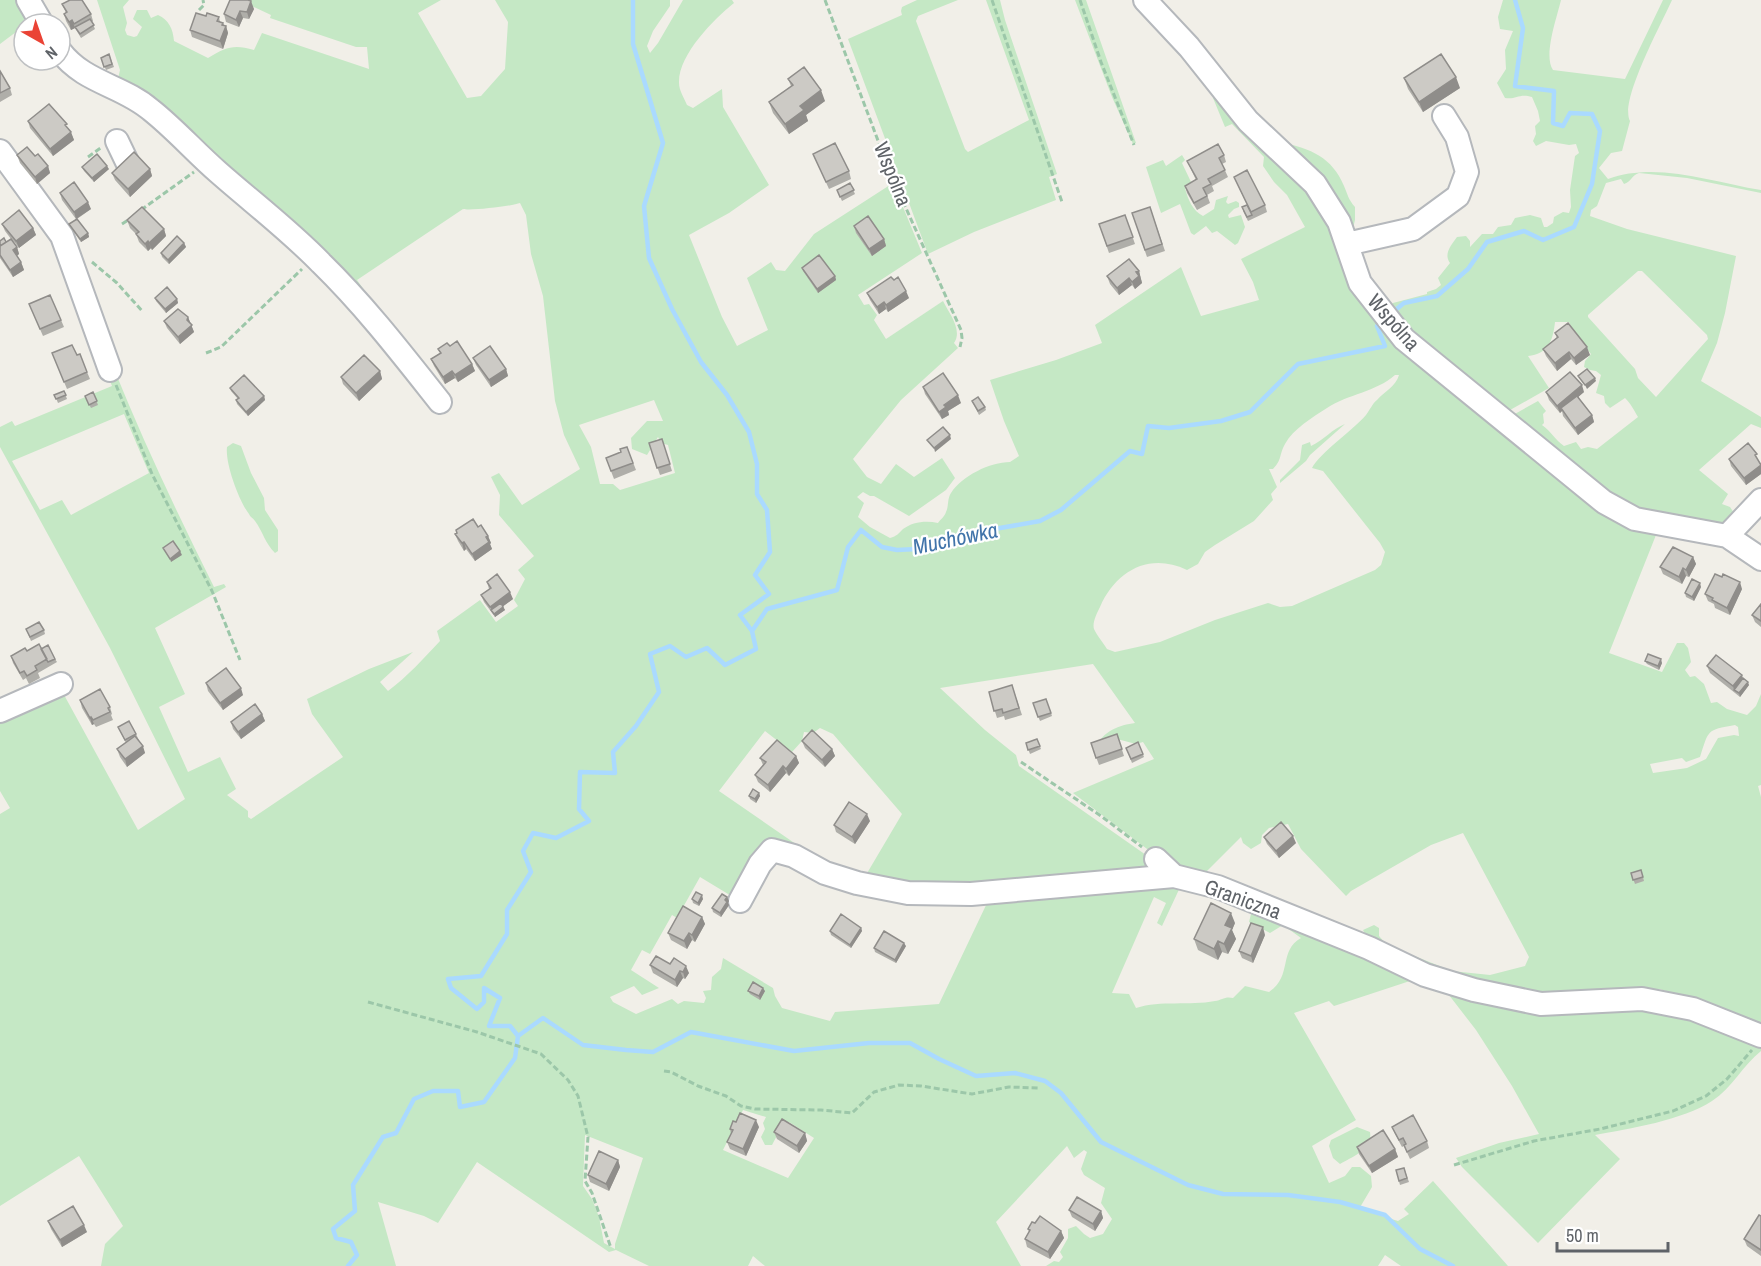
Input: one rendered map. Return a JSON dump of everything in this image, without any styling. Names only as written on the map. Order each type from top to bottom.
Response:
[{"type":"street","name":"Wspólna","points":[[1145,0],[1189,47],[1248,121],[1315,184],[1340,222],[1360,283],[1404,339],[1604,502],[1635,519],[1727,536],[1761,560]]},
{"type":"street","points":[[72,66],[86,76],[111,86],[149,108],[321,263],[379,324],[440,402]]},
{"type":"street","points":[[1347,244],[1413,229],[1458,196],[1467,172],[1457,136],[1444,116]]},
{"type":"street","points":[[0,151],[62,236],[110,370]]},
{"type":"street","points":[[103,163],[122,152]]},
{"type":"street","points":[[1727,536],[1761,500]]},
{"type":"street","points":[[0,711],[61,684]]},
{"type":"street","name":"Graniczna","points":[[740,901],[760,864],[772,850],[794,856],[825,873],[908,893],[972,894],[1174,876],[1218,887],[1369,948],[1425,975],[1474,990],[1541,1004],[1642,999],[1693,1009],[1759,1041]]},
{"type":"street","points":[[1156,858],[1174,876]]},
{"type":"path","points":[[199,10],[204,5],[203,0]]},
{"type":"path","name":"Wspólna","points":[[825,0],[891,174],[961,330],[960,347]]},
{"type":"path","points":[[992,0],[1062,202]]},
{"type":"path","points":[[1080,0],[1101,62],[1134,145]]},
{"type":"path","points":[[122,224],[196,170],[199,154]]},
{"type":"path","points":[[66,249],[90,260],[117,283],[143,312]]},
{"type":"path","points":[[206,353],[221,347],[300,273],[303,267]]},
{"type":"path","points":[[110,370],[152,474],[212,591],[240,660]]},
{"type":"path","points":[[1021,762],[1101,816],[1156,858]]},
{"type":"path","points":[[369,1002],[477,1032],[541,1054],[568,1080],[578,1096],[588,1137],[585,1181],[592,1193],[611,1248]]},
{"type":"path","points":[[1454,1166],[1534,1141],[1673,1112],[1706,1096],[1727,1079],[1759,1041]]},
{"type":"path","points":[[664,1071],[726,1096],[741,1106],[756,1109],[852,1113],[874,1092],[899,1085],[972,1094],[1009,1087],[1039,1089]]},
{"type":"green space","points":[[0,0],[25,0],[32,12],[12,12],[12,35],[0,44]]},
{"type":"green space","points":[[97,0],[129,0],[123,7],[127,35],[137,36],[142,27],[133,19],[137,10],[147,10],[151,18],[158,15],[168,22],[174,41],[208,58],[230,48],[241,47],[254,50],[262,33],[369,69],[367,47],[356,47],[270,18],[271,15],[239,0],[441,0],[418,13],[467,98],[481,96],[505,69],[508,22],[495,0],[670,0],[670,6],[653,31],[647,46],[650,53],[683,0],[732,0],[734,3],[717,18],[691,50],[680,72],[679,83],[687,105],[693,108],[722,89],[723,107],[769,185],[729,213],[689,235],[722,317],[737,346],[768,330],[747,278],[771,262],[776,270],[785,271],[814,234],[893,183],[922,253],[858,295],[864,305],[869,304],[877,315],[874,320],[886,339],[943,301],[956,327],[954,343],[958,348],[901,400],[853,459],[867,477],[881,484],[896,464],[914,477],[942,458],[955,478],[946,490],[909,516],[874,496],[863,492],[857,497],[864,503],[858,517],[890,538],[915,523],[938,523],[945,513],[951,493],[962,481],[985,467],[1010,462],[1019,456],[990,380],[1102,343],[1095,325],[1181,267],[1201,316],[1259,300],[1241,259],[1305,227],[1287,195],[1263,166],[1264,157],[1232,124],[1225,127],[1212,90],[1309,181],[1361,297],[1658,530],[1609,653],[1662,672],[1677,643],[1684,643],[1688,648],[1691,662],[1685,670],[1690,677],[1695,676],[1704,684],[1711,703],[1717,702],[1727,709],[1747,715],[1756,706],[1761,694],[1761,785],[1758,786],[1761,797],[1761,1028],[1698,1000],[1659,989],[1608,992],[1581,997],[1494,989],[1370,943],[1363,930],[1374,925],[1379,928],[1379,936],[1387,945],[1452,971],[1490,975],[1525,966],[1529,957],[1463,833],[1431,845],[1346,896],[1301,849],[1288,824],[1269,828],[1262,835],[1261,843],[1251,849],[1243,843],[1241,837],[1200,878],[1163,861],[1073,793],[1154,759],[1143,742],[1136,744],[1117,739],[1097,747],[1099,741],[1107,733],[1123,725],[1135,723],[1093,664],[940,688],[1016,755],[1019,766],[1156,862],[1155,874],[940,891],[863,880],[902,814],[833,734],[820,728],[813,733],[804,732],[802,741],[792,752],[765,731],[719,791],[806,851],[787,849],[738,900],[700,877],[677,918],[672,915],[650,954],[642,950],[631,970],[659,988],[642,995],[634,986],[610,997],[613,1002],[636,1014],[672,999],[678,1004],[684,1001],[704,1003],[706,998],[703,991],[711,990],[712,977],[721,969],[723,958],[773,988],[782,1008],[830,1021],[835,1012],[939,1004],[988,901],[1183,881],[1162,926],[1157,923],[1166,903],[1154,897],[1112,993],[1129,994],[1136,1008],[1155,1004],[1205,1002],[1233,998],[1245,986],[1269,992],[1281,979],[1290,950],[1301,938],[1283,925],[1270,933],[1249,922],[1252,910],[1474,992],[1641,1001],[1761,1038],[1761,1051],[1719,1096],[1700,1108],[1655,1123],[1595,1135],[1620,1159],[1538,1243],[1462,1167],[1456,1158],[1499,1143],[1539,1134],[1476,1030],[1442,986],[1419,978],[1334,1006],[1329,1001],[1294,1013],[1356,1120],[1312,1146],[1329,1183],[1345,1176],[1352,1167],[1360,1167],[1371,1176],[1372,1187],[1359,1209],[1398,1221],[1409,1214],[1404,1209],[1433,1181],[1508,1266],[1401,1266],[1385,1255],[1378,1266],[1046,1266],[1054,1261],[1059,1262],[1063,1257],[1060,1252],[1068,1238],[1068,1229],[1076,1226],[1090,1238],[1103,1234],[1112,1219],[1101,1203],[1105,1188],[1084,1175],[1081,1169],[1087,1152],[1084,1150],[1074,1158],[1067,1146],[996,1222],[1021,1266],[765,1266],[753,1256],[748,1266],[649,1266],[616,1250],[609,1252],[477,1162],[438,1223],[424,1216],[378,1202],[396,1266],[101,1266],[105,1244],[123,1226],[79,1156],[0,1206],[0,814],[10,808],[0,791],[0,714],[63,693],[138,830],[185,799],[110,648],[0,447],[0,427],[12,421],[15,426],[112,386],[106,371],[114,369],[162,479],[214,587],[224,584],[226,587],[155,628],[185,694],[159,707],[188,772],[220,757],[236,789],[227,795],[248,811],[248,817],[251,819],[343,757],[312,714],[307,699],[369,669],[413,652],[380,682],[388,691],[440,641],[437,631],[480,600],[496,622],[518,606],[514,600],[525,579],[518,570],[534,556],[499,515],[500,495],[491,477],[499,473],[522,505],[580,469],[564,435],[555,401],[543,296],[531,254],[526,215],[520,203],[492,208],[463,209],[357,280],[377,308],[117,83],[120,70]],"holes":[[[1399,375],[1390,389],[1375,402],[1366,415],[1322,455],[1312,468],[1323,471],[1380,543],[1385,552],[1381,565],[1375,570],[1292,606],[1280,607],[1268,603],[1215,620],[1160,642],[1115,652],[1107,649],[1095,632],[1094,624],[1100,607],[1115,584],[1135,568],[1147,564],[1160,563],[1187,570],[1198,564],[1205,552],[1254,521],[1273,500],[1271,494],[1277,487],[1269,469],[1276,466],[1285,444],[1298,428],[1335,403]],[[654,400],[663,421],[647,421],[631,438],[632,449],[647,455],[658,437],[661,443],[668,445],[675,473],[620,490],[613,484],[600,484],[591,447],[579,425]],[[124,414],[149,473],[71,515],[62,500],[40,510],[12,461]],[[1735,725],[1738,727],[1739,736],[1718,738],[1706,759],[1687,768],[1653,773],[1650,764],[1682,758],[1686,762],[1700,757],[1707,736],[1714,730]],[[743,1110],[766,1117],[763,1123],[765,1129],[761,1137],[765,1145],[772,1145],[783,1124],[789,1122],[814,1138],[788,1178],[723,1150]],[[585,1135],[643,1158],[615,1249],[604,1243],[599,1217],[592,1199],[583,1186]]]},
{"type":"green space","points":[[917,0],[958,0],[918,16],[916,21],[968,152],[1029,120],[986,0],[1000,0],[1057,174],[1049,177],[1056,200],[974,232],[928,254],[848,39],[902,15],[902,7]]},
{"type":"green space","points":[[1075,0],[1086,0],[1136,143],[1133,144],[1112,97]]},
{"type":"green space","points":[[1503,0],[1561,0],[1550,46],[1550,64],[1553,70],[1625,79],[1663,0],[1672,0],[1636,80],[1628,111],[1630,121],[1622,151],[1611,153],[1599,168],[1608,179],[1626,174],[1645,172],[1665,172],[1761,190],[1761,193],[1687,178],[1639,173],[1624,184],[1621,179],[1606,183],[1597,206],[1591,210],[1590,216],[1627,229],[1736,256],[1717,343],[1701,381],[1761,417],[1761,428],[1751,424],[1699,470],[1728,494],[1722,504],[1730,507],[1734,513],[1725,528],[1621,505],[1513,415],[1538,401],[1546,411],[1543,414],[1544,423],[1542,425],[1564,446],[1576,442],[1581,449],[1588,447],[1597,449],[1638,417],[1625,398],[1610,408],[1605,403],[1604,396],[1596,393],[1601,375],[1584,367],[1585,361],[1591,354],[1573,331],[1569,322],[1555,322],[1551,341],[1545,349],[1528,356],[1549,388],[1503,414],[1388,309],[1393,303],[1427,294],[1441,285],[1438,278],[1450,263],[1447,256],[1457,237],[1466,236],[1470,241],[1470,247],[1482,234],[1493,234],[1498,227],[1511,225],[1515,218],[1530,215],[1541,218],[1544,227],[1547,227],[1553,223],[1554,217],[1563,212],[1569,213],[1575,156],[1579,153],[1576,144],[1546,141],[1536,146],[1533,141],[1536,134],[1535,126],[1540,121],[1532,97],[1505,98],[1497,83],[1506,69],[1505,50],[1513,31],[1500,29],[1498,17]],"holes":[[[1638,271],[1642,271],[1707,335],[1708,339],[1656,397],[1638,378],[1635,369],[1588,317]]]},
{"type":"green space","points":[[1281,142],[1311,151],[1327,161],[1333,168],[1355,207],[1353,228]]},
{"type":"green space","points":[[1182,155],[1185,160],[1182,163],[1191,182],[1191,185],[1185,188],[1186,192],[1191,205],[1199,214],[1203,216],[1214,209],[1216,200],[1228,196],[1226,202],[1228,204],[1236,201],[1239,203],[1239,207],[1228,215],[1229,218],[1241,215],[1245,227],[1235,245],[1217,231],[1212,233],[1206,226],[1194,235],[1191,233],[1180,204],[1161,213],[1146,167],[1163,160],[1166,166]]},
{"type":"green space","points":[[1345,424],[1280,483],[1280,480],[1300,460],[1302,445],[1310,442],[1311,446]]},
{"type":"green space","points":[[233,443],[241,446],[264,498],[265,510],[278,530],[278,551],[275,553],[245,508],[237,491],[230,472],[227,454],[227,447]]},
{"type":"green space","points":[[1357,1127],[1370,1132],[1368,1143],[1361,1152],[1340,1164],[1333,1158],[1329,1146],[1331,1140]]},
{"type":"building","points":[[70,0],[82,0],[91,14],[74,24],[72,12],[67,12],[62,4]]},
{"type":"building","points":[[230,0],[251,1],[247,12],[240,11],[236,20],[224,14]]},
{"type":"building","points":[[196,13],[206,16],[207,13],[219,17],[217,21],[226,26],[220,41],[190,30]]},
{"type":"building","points":[[90,19],[94,25],[80,34],[75,27]]},
{"type":"building","points":[[109,54],[112,64],[104,67],[101,58]]},
{"type":"building","points":[[1441,54],[1456,77],[1419,102],[1404,78]]},
{"type":"building","points":[[804,67],[821,90],[800,106],[804,110],[785,124],[769,102],[793,85],[788,79]]},
{"type":"building","points":[[0,71],[10,88],[0,93]]},
{"type":"building","points":[[49,104],[71,132],[50,149],[28,121]]},
{"type":"building","points":[[835,143],[849,171],[826,182],[813,154]]},
{"type":"building","points":[[1218,144],[1224,155],[1219,158],[1225,170],[1208,179],[1211,184],[1203,188],[1207,196],[1194,203],[1185,186],[1197,179],[1187,161]]},
{"type":"building","points":[[27,147],[35,156],[38,154],[48,166],[35,177],[17,155]]},
{"type":"building","points":[[134,152],[150,169],[128,189],[112,173]]},
{"type":"building","points":[[97,154],[107,166],[92,178],[82,167]]},
{"type":"building","points":[[1247,170],[1265,205],[1251,212],[1234,177]]},
{"type":"building","points":[[74,182],[88,202],[74,212],[60,193]]},
{"type":"building","points":[[850,183],[854,190],[840,197],[837,190]]},
{"type":"building","points":[[1247,205],[1252,215],[1247,217],[1242,207]]},
{"type":"building","points":[[142,207],[164,229],[145,244],[136,234],[139,232],[127,220]]},
{"type":"building","points":[[1150,207],[1162,244],[1145,250],[1132,213]]},
{"type":"building","points":[[19,210],[33,228],[16,241],[2,224]]},
{"type":"building","points":[[1125,215],[1133,237],[1107,246],[1099,224]]},
{"type":"building","points":[[868,216],[884,239],[869,249],[854,226]]},
{"type":"building","points":[[77,219],[88,233],[80,239],[69,224]]},
{"type":"building","points":[[177,236],[184,243],[168,260],[161,253]]},
{"type":"building","points":[[4,238],[6,242],[0,246],[0,241]]},
{"type":"building","points":[[11,239],[17,247],[13,250],[21,262],[10,270],[0,255],[0,246]]},
{"type":"building","points":[[819,255],[835,276],[817,289],[802,268]]},
{"type":"building","points":[[1129,259],[1139,271],[1136,272],[1139,276],[1132,282],[1129,278],[1117,288],[1107,276]]},
{"type":"building","points":[[891,277],[894,280],[898,277],[906,291],[886,305],[884,302],[877,307],[867,293]]},
{"type":"building","points":[[167,287],[177,299],[165,309],[155,298]]},
{"type":"building","points":[[50,295],[61,320],[40,329],[29,304]]},
{"type":"building","points":[[178,309],[188,317],[187,320],[192,325],[178,337],[164,321]]},
{"type":"building","points":[[1568,323],[1587,347],[1574,358],[1569,352],[1555,363],[1543,349],[1558,337],[1555,333]]},
{"type":"building","points":[[457,341],[472,364],[455,375],[452,371],[443,377],[431,359],[441,353],[438,349],[447,343],[450,346]]},
{"type":"building","points":[[72,345],[77,355],[80,354],[87,372],[64,382],[52,353]]},
{"type":"building","points":[[490,346],[506,369],[489,380],[473,358]]},
{"type":"building","points":[[364,355],[380,371],[356,393],[341,377]]},
{"type":"building","points":[[1587,369],[1595,378],[1585,385],[1578,376]]},
{"type":"building","points":[[1570,372],[1582,385],[1557,406],[1546,392]]},
{"type":"building","points":[[943,373],[958,395],[944,405],[946,407],[939,412],[923,387]]},
{"type":"building","points":[[244,375],[264,396],[246,412],[236,400],[239,398],[230,388]]},
{"type":"building","points":[[64,391],[66,395],[56,399],[54,395]]},
{"type":"building","points":[[93,392],[97,401],[89,405],[85,396]]},
{"type":"building","points":[[1577,396],[1592,415],[1575,428],[1561,408]]},
{"type":"building","points":[[978,397],[985,407],[978,411],[972,401]]},
{"type":"building","points":[[943,427],[950,435],[934,448],[927,440]]},
{"type":"building","points":[[662,439],[670,464],[657,468],[649,443]]},
{"type":"building","points":[[1748,443],[1757,454],[1755,455],[1761,465],[1744,478],[1729,459]]},
{"type":"building","points":[[627,447],[633,463],[611,471],[606,458]]},
{"type":"building","points":[[473,519],[478,527],[481,525],[489,542],[472,554],[455,534],[456,530]]},
{"type":"building","points":[[173,541],[180,551],[170,559],[163,548]]},
{"type":"building","points":[[1673,547],[1693,557],[1686,570],[1683,568],[1679,577],[1660,567]]},
{"type":"building","points":[[497,574],[510,592],[490,607],[481,595],[491,588],[487,582]]},
{"type":"building","points":[[1715,574],[1722,577],[1723,574],[1740,582],[1727,608],[1705,594]]},
{"type":"building","points":[[1692,579],[1700,583],[1692,597],[1685,593]]},
{"type":"building","points":[[501,603],[503,607],[494,614],[491,610]]},
{"type":"building","points":[[1761,604],[1761,621],[1752,615]]},
{"type":"building","points":[[39,622],[44,630],[30,637],[26,629]]},
{"type":"building","points":[[39,644],[47,659],[35,666],[37,670],[27,676],[24,671],[20,673],[11,656],[25,648],[27,651]]},
{"type":"building","points":[[48,645],[55,659],[48,662],[41,649]]},
{"type":"building","points":[[1648,654],[1661,659],[1658,666],[1645,661]]},
{"type":"building","points":[[1716,655],[1742,675],[1733,686],[1707,666]]},
{"type":"building","points":[[226,668],[241,688],[220,703],[206,683]]},
{"type":"building","points":[[1743,678],[1748,682],[1739,693],[1734,690]]},
{"type":"building","points":[[1012,685],[1019,708],[1003,713],[1002,709],[994,711],[989,692]]},
{"type":"building","points":[[100,689],[110,707],[108,708],[110,712],[93,720],[80,700]]},
{"type":"building","points":[[1046,699],[1051,713],[1038,717],[1033,703]]},
{"type":"building","points":[[255,704],[262,714],[238,732],[231,722]]},
{"type":"building","points":[[129,721],[136,734],[125,740],[118,727]]},
{"type":"building","points":[[812,730],[832,749],[822,760],[802,741]]},
{"type":"building","points":[[1117,734],[1122,749],[1096,758],[1091,743]]},
{"type":"building","points":[[135,736],[143,746],[125,759],[117,749]]},
{"type":"building","points":[[1037,739],[1040,746],[1028,750],[1026,743]]},
{"type":"building","points":[[777,740],[796,756],[786,769],[783,766],[768,785],[755,775],[766,762],[760,758]]},
{"type":"building","points":[[1138,742],[1143,754],[1131,759],[1126,748]]},
{"type":"building","points":[[753,789],[759,793],[755,799],[749,796]]},
{"type":"building","points":[[849,802],[867,814],[852,837],[834,825]]},
{"type":"building","points":[[1281,822],[1293,836],[1276,851],[1264,837]]},
{"type":"building","points":[[1641,870],[1643,877],[1633,880],[1631,873]]},
{"type":"building","points":[[696,892],[702,895],[698,903],[692,899]]},
{"type":"building","points":[[722,894],[727,897],[725,900],[727,902],[720,913],[712,908]]},
{"type":"building","points":[[1211,903],[1231,913],[1225,925],[1232,928],[1224,944],[1218,941],[1214,949],[1194,939]]},
{"type":"building","points":[[683,906],[702,917],[692,935],[689,933],[684,941],[668,933]]},
{"type":"building","points":[[841,914],[861,928],[850,945],[830,931]]},
{"type":"building","points":[[1251,923],[1263,927],[1251,956],[1239,951]]},
{"type":"building","points":[[884,931],[904,943],[895,960],[874,948]]},
{"type":"building","points":[[656,956],[670,964],[674,958],[686,966],[675,980],[650,965]]},
{"type":"building","points":[[753,982],[763,988],[759,996],[748,991]]},
{"type":"building","points":[[740,1113],[756,1120],[743,1149],[727,1142],[733,1130],[730,1129],[733,1121],[736,1122]]},
{"type":"building","points":[[1413,1115],[1427,1141],[1407,1152],[1403,1138],[1399,1140],[1392,1127]]},
{"type":"building","points":[[782,1119],[805,1133],[797,1146],[774,1132]]},
{"type":"building","points":[[1383,1130],[1395,1149],[1369,1166],[1357,1147]]},
{"type":"building","points":[[599,1151],[618,1160],[606,1184],[588,1175]]},
{"type":"building","points":[[1404,1168],[1407,1178],[1399,1181],[1396,1170]]},
{"type":"building","points":[[1077,1197],[1101,1211],[1093,1224],[1069,1210]]},
{"type":"building","points":[[73,1206],[84,1225],[60,1240],[48,1221]]},
{"type":"building","points":[[1759,1215],[1761,1216],[1761,1250],[1744,1239]]},
{"type":"building","points":[[1040,1216],[1061,1231],[1048,1252],[1025,1239],[1032,1222],[1035,1223]]},
{"type":"waterway","points":[[633,0],[633,44],[663,143],[644,206],[649,258],[672,309],[701,362],[727,395],[749,432],[757,464],[757,494],[767,510],[770,552],[755,575],[769,594],[740,615],[752,631]]},
{"type":"waterway","name":"Muchówka","points":[[1393,312],[1404,303],[1437,296],[1468,269],[1487,242],[1524,231],[1543,240],[1574,227],[1592,184],[1600,131],[1592,114],[1570,113],[1563,126],[1553,123],[1554,91],[1515,86],[1523,28],[1515,0]]},
{"type":"waterway","name":"Muchówka","points":[[348,1266],[357,1255],[351,1242],[336,1238],[333,1229],[355,1211],[353,1185],[383,1137],[396,1133],[414,1099],[433,1091],[458,1091],[460,1107],[484,1102],[515,1058],[518,1036],[510,1026],[489,1026],[500,998],[484,988],[484,1002],[477,1009],[451,988],[448,979],[481,976],[507,934],[507,910],[531,872],[523,851],[533,833],[556,838],[589,821],[579,809],[580,772],[615,773],[613,752],[636,726],[659,692],[650,654],[670,646],[686,657],[707,648],[725,665],[756,649],[752,631],[767,609],[837,590],[848,547],[861,530],[882,547],[897,550],[917,549],[960,535],[1040,521],[1061,510],[1130,451],[1142,454],[1148,426],[1169,428],[1221,421],[1250,412],[1298,364],[1385,346],[1377,326],[1382,322]]},
{"type":"waterway","points":[[518,1036],[543,1018],[583,1045],[653,1052],[691,1032],[794,1051],[869,1043],[910,1043],[976,1076],[1015,1073],[1045,1081],[1061,1093],[1101,1142],[1188,1185],[1223,1194],[1288,1195],[1340,1202],[1385,1215],[1420,1249],[1453,1266]]}]
